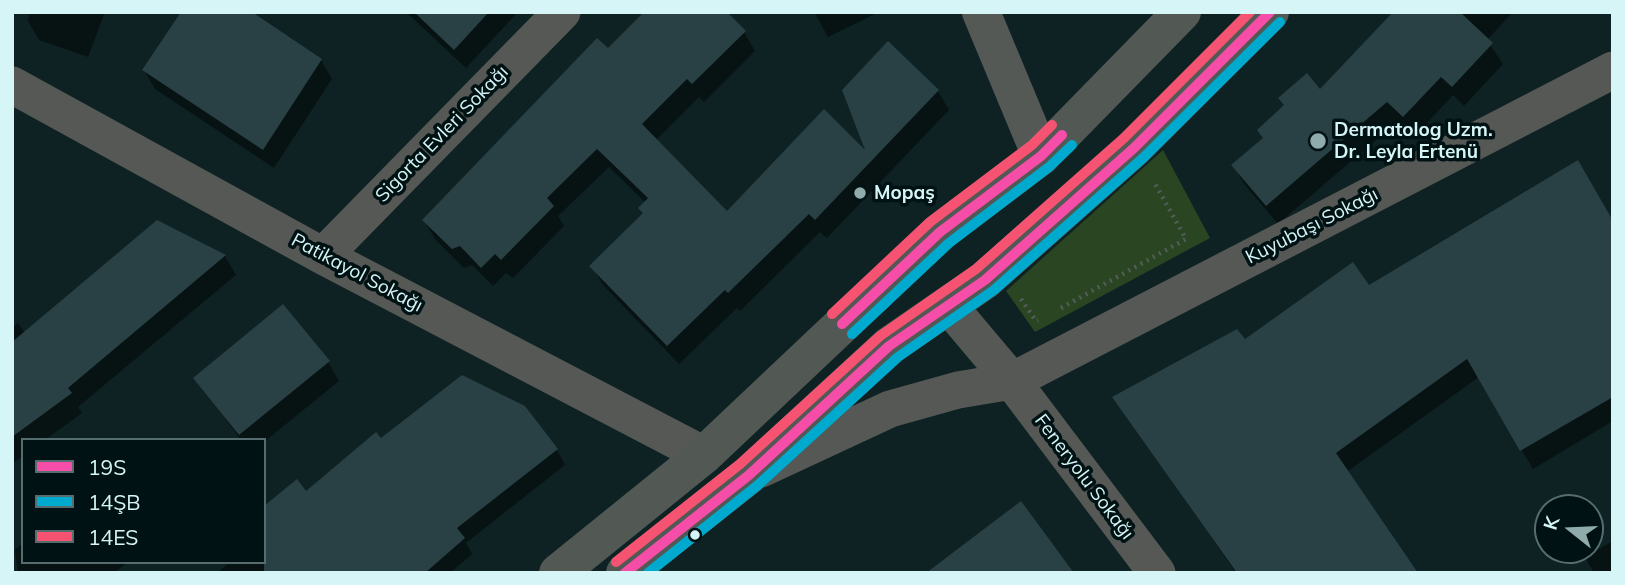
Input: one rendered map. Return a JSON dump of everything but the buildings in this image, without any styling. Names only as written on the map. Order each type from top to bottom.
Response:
[{"type":"main road","points":[[558,573],[704,454],[940,232],[1041,156],[1182,12]]},
{"type":"main road","points":[[625,573],[749,475],[889,346],[985,280],[1134,148],[1270,12]]},
{"type":"main road","points":[[868,300],[947,306]]},
{"type":"street","name":"Sigorta Evleri Sokağı","points":[[323,256],[562,12]]},
{"type":"street","points":[[981,12],[1041,156]]},
{"type":"street","name":"Kuyubaşı Sokağı","points":[[749,475],[890,409],[958,390],[1012,381],[1613,71]]},
{"type":"street","name":"Patikayol Sokağı","points":[[12,85],[323,256],[704,454]]},
{"type":"street","name":"Feneryolu Sokağı","points":[[947,306],[1012,381],[1157,573]]},
{"type":"path","points":[[1058,309],[1186,239],[1151,175]]},
{"type":"path","points":[[1017,294],[1036,321],[1047,315]]},
{"type":"green space","points":[[1163,150],[1210,238],[1035,332],[1006,291]]},
{"type":"transit line","name":"14ES","points":[[616,562],[740,464],[880,336],[976,269],[1124,138],[1250,12]]},
{"type":"transit line","name":"19S","points":[[625,573],[749,475],[889,346],[985,280],[1134,148],[1270,12]]},
{"type":"transit line","name":"14ŞB","points":[[648,573],[758,485],[898,357],[994,290],[1143,158],[1280,22]]},
{"type":"transit line","name":"14ES","points":[[832,314],[930,222],[1032,145],[1052,125]]},
{"type":"transit line","name":"19S","points":[[842,324],[940,232],[1041,156],[1062,135]]},
{"type":"transit line","name":"14ŞB","points":[[852,334],[949,243],[1049,167],[1072,145]]},
{"type":"place","name":"Dermatolog Uzm. Dr. Leyla Ertenü","points":[[1318,141]]},
{"type":"place","name":"Mopaş","points":[[860,193]]}]
